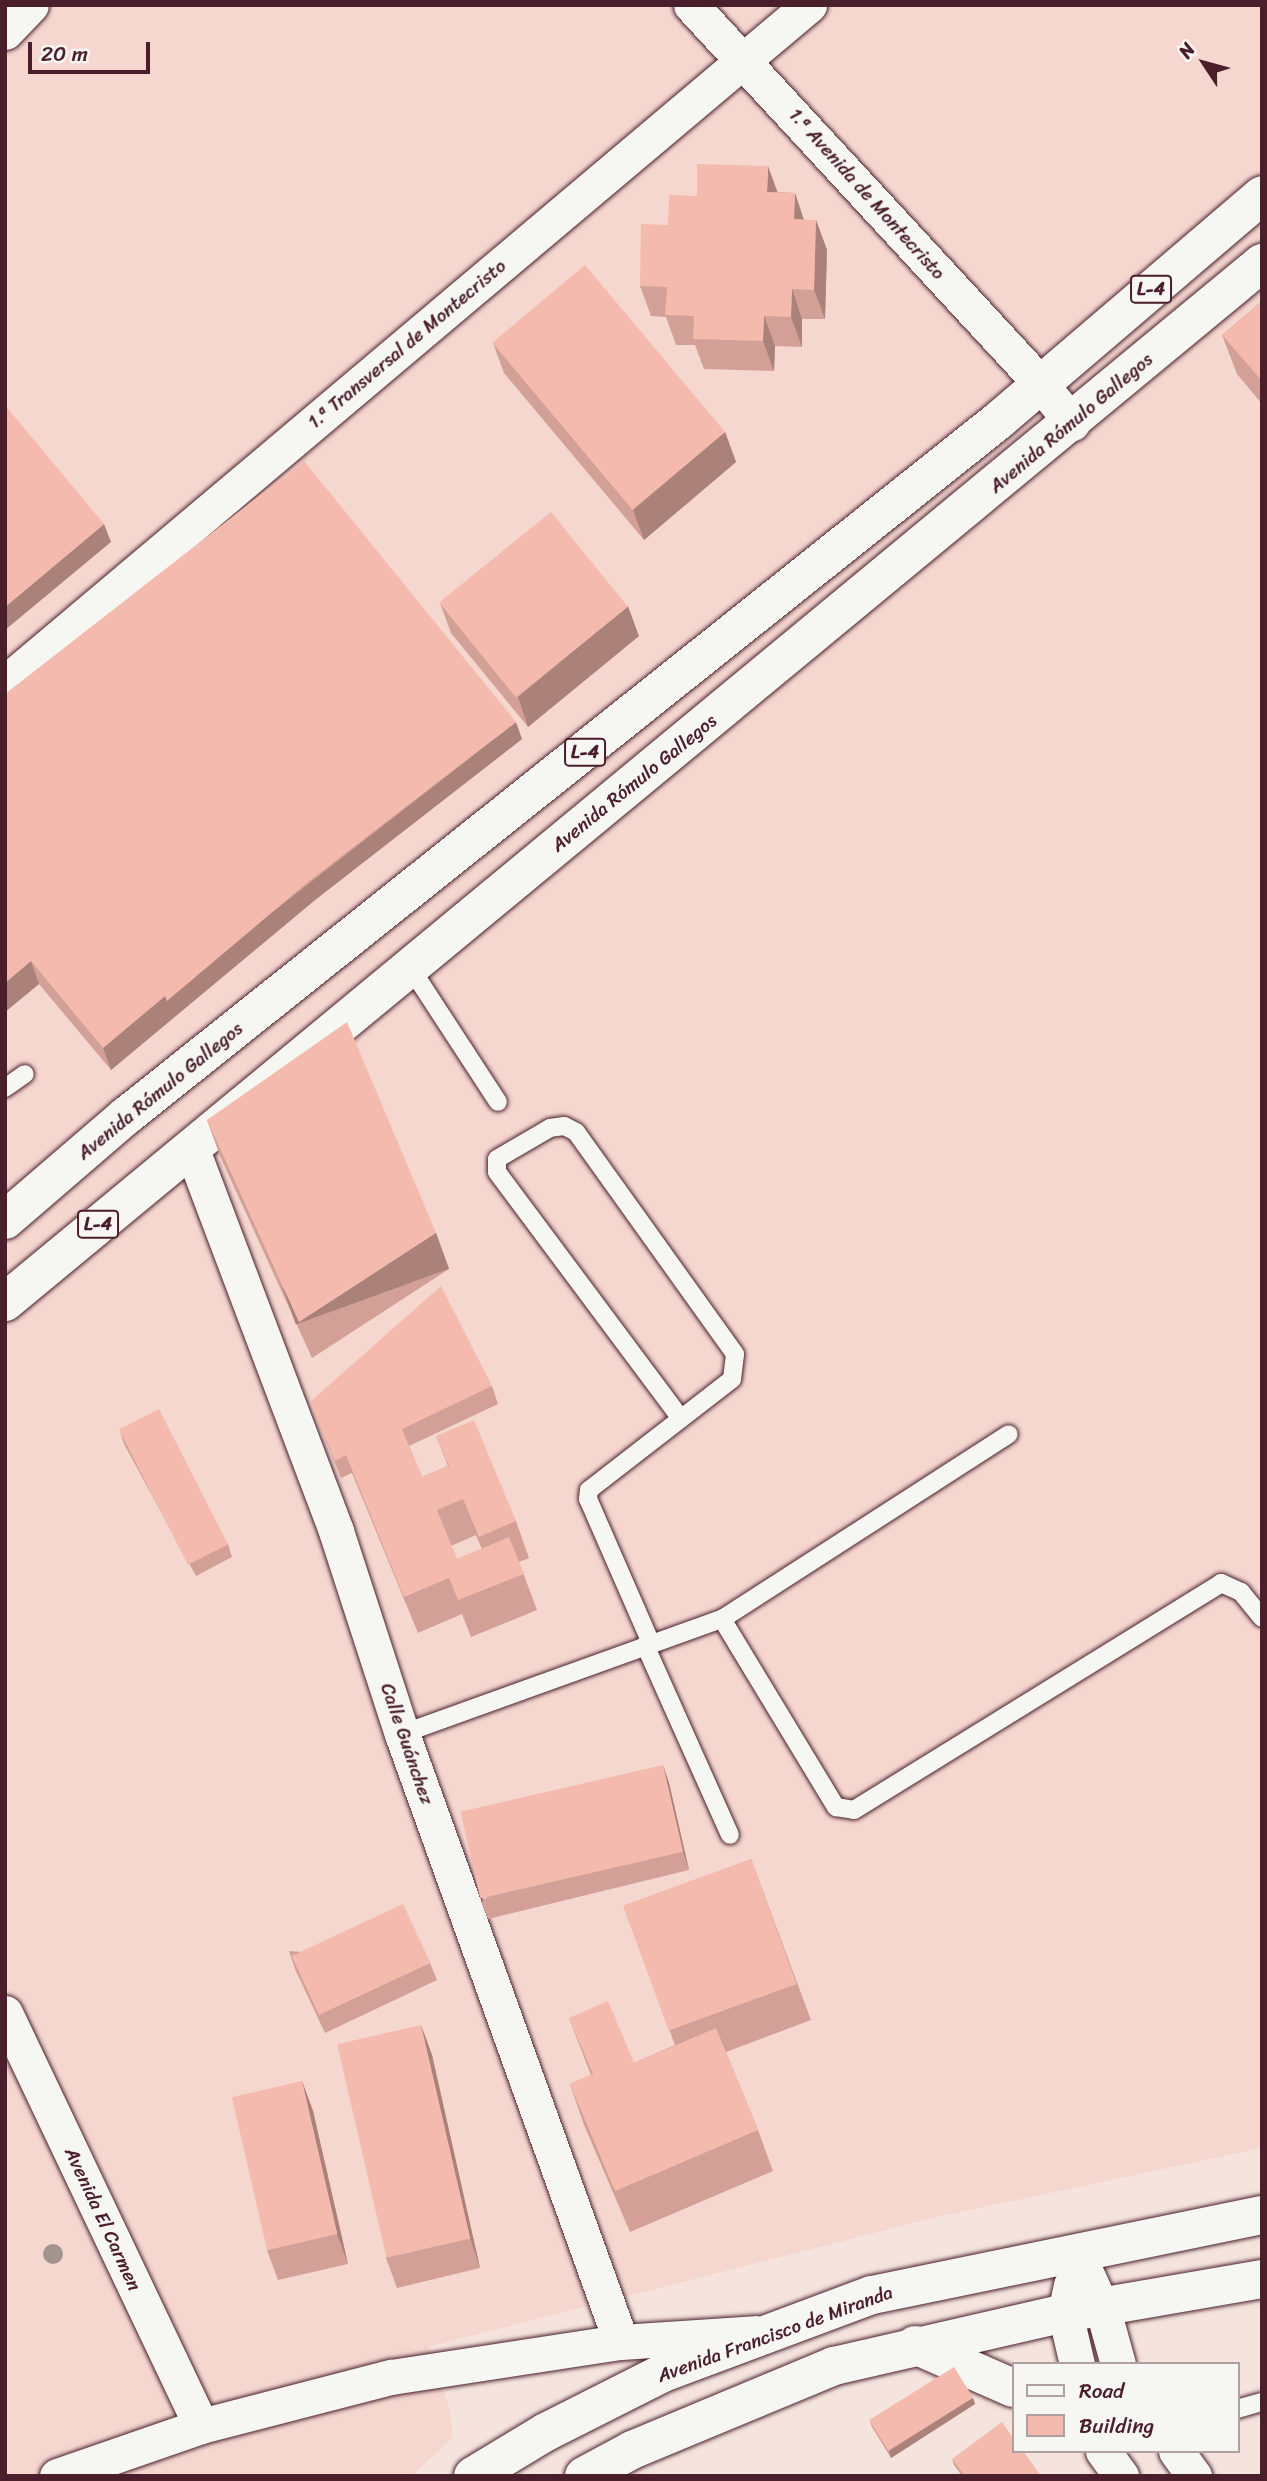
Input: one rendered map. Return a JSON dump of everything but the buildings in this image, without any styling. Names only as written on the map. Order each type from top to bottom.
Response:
[{"type":"main road","name":"Avenida Rómulo Gallegos","points":[[5,1220],[126,1116],[1041,384],[1262,195]]},
{"type":"main road","name":"Avenida Rómulo Gallegos","points":[[5,1302],[1072,423],[1262,263]]},
{"type":"main road","name":"Avenida Francisco de Miranda","points":[[473,2476],[546,2431],[663,2373],[872,2295],[1078,2255],[1262,2215]]},
{"type":"main road","points":[[584,2476],[632,2450],[834,2366],[915,2345],[1065,2314],[1103,2310],[1262,2279]]},
{"type":"main road","points":[[915,2345],[1012,2388]]},
{"type":"street","points":[[5,32],[31,5]]},
{"type":"street","name":"1.ª Avenida de Montecristo","points":[[691,5],[1041,384],[1072,423]]},
{"type":"street","name":"1.ª Transversal de Montecristo","points":[[5,683],[809,5]]},
{"type":"street","name":"Calle Guánchez","points":[[191,1147],[336,1531],[402,1734],[621,2342]]},
{"type":"street","name":"Avenida El Carmen","points":[[5,2013],[201,2426]]},
{"type":"street","points":[[1078,2255],[1103,2310],[1117,2362]]},
{"type":"street","points":[[1077,2362],[1065,2314],[1078,2255]]},
{"type":"street","points":[[57,2476],[201,2426],[391,2377],[621,2342],[776,2331]]},
{"type":"street","points":[[1104,2453],[1121,2476]]},
{"type":"street","points":[[1177,2453],[1194,2476]]},
{"type":"lane","points":[[410,967],[498,1102]]},
{"type":"lane","points":[[5,1088],[25,1074]]},
{"type":"lane","points":[[679,1416],[498,1172],[497,1159],[550,1128],[564,1126],[576,1132],[735,1354],[732,1379],[679,1416],[589,1489],[588,1499],[730,1835]]},
{"type":"lane","points":[[402,1734],[722,1619],[1009,1434]]},
{"type":"lane","points":[[722,1619],[836,1807],[854,1810],[1221,1583],[1231,1583],[1262,1618]]},
{"type":"lane","points":[[1239,2408],[1262,2402]]},
{"type":"shaded area","points":[[5,5],[1262,5],[1262,2148],[937,2217],[428,2347],[450,2410],[453,2437],[412,2476],[5,2476]]}]
